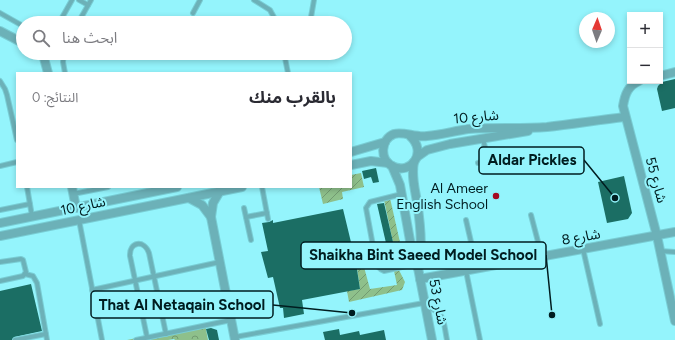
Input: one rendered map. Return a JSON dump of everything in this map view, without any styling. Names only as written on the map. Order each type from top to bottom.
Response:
[{"type":"street","points":[[0,31],[16,39]]},
{"type":"street","points":[[45,60],[48,72]]},
{"type":"street","points":[[663,75],[675,72]]},
{"type":"street","points":[[625,117],[623,106],[625,95],[634,84]]},
{"type":"street","name":"شارع 10","points":[[410,136],[424,137],[462,130],[545,127],[625,117]]},
{"type":"street","name":"شارع 55","points":[[625,117],[657,236],[675,320]]},
{"type":"street","name":"شارع 10","points":[[416,159],[427,150],[536,130],[545,127]]},
{"type":"street","points":[[484,129],[488,133],[484,139]]},
{"type":"street","points":[[352,165],[371,161],[404,168],[416,159],[418,151],[415,140],[410,136],[399,133],[389,137],[385,142],[383,153],[390,164]]},
{"type":"street","points":[[352,152],[385,142]]},
{"type":"street","name":"شارع 53","points":[[416,159],[412,175],[418,208],[420,231],[419,261],[416,266]]},
{"type":"street","name":"شارع 53","points":[[390,164],[398,178],[402,194],[432,340]]},
{"type":"street","name":"شارع 10","points":[[0,223],[172,188]]},
{"type":"street","name":"شارع 10","points":[[0,236],[236,188]]},
{"type":"street","points":[[72,190],[76,208]]},
{"type":"street","points":[[220,191],[213,203],[211,217],[235,339]]},
{"type":"street","points":[[189,198],[202,205],[211,217]]},
{"type":"street","name":"شارع 8","points":[[420,279],[675,232]]},
{"type":"lane","points":[[63,16],[72,0]]},
{"type":"lane","points":[[80,0],[88,5]]},
{"type":"lane","points":[[82,16],[91,0]]},
{"type":"lane","points":[[193,13],[200,0]]},
{"type":"lane","points":[[254,0],[270,10],[274,16]]},
{"type":"lane","points":[[311,16],[314,0]]},
{"type":"lane","points":[[0,14],[16,22]]},
{"type":"lane","points":[[63,60],[65,72]]},
{"type":"lane","points":[[285,60],[288,72]]},
{"type":"lane","points":[[0,81],[7,95],[16,136]]},
{"type":"lane","points":[[484,139],[488,160]]},
{"type":"lane","points":[[478,163],[501,157]]},
{"type":"lane","points":[[0,166],[16,162]]},
{"type":"lane","points":[[27,188],[32,216]]},
{"type":"lane","points":[[262,188],[268,219]]},
{"type":"lane","points":[[72,190],[90,189]]},
{"type":"lane","points":[[402,194],[370,202],[366,208],[376,262],[380,270],[384,271],[416,266]]},
{"type":"lane","points":[[0,210],[30,204]]},
{"type":"lane","points":[[244,208],[250,240]]},
{"type":"lane","points":[[246,217],[267,213]]},
{"type":"lane","points":[[531,215],[542,257]]},
{"type":"lane","points":[[79,220],[102,340]]},
{"type":"lane","points":[[466,220],[477,269]]},
{"type":"lane","points":[[148,337],[130,251],[132,246],[137,244],[143,244],[147,247],[166,334]]},
{"type":"lane","points":[[583,249],[600,324]]},
{"type":"lane","points":[[660,251],[675,252]]},
{"type":"lane","points":[[0,262],[21,259],[25,274]]},
{"type":"lane","points":[[92,290],[220,262]]},
{"type":"lane","points":[[466,271],[480,340]]},
{"type":"lane","points":[[0,280],[23,276],[25,274],[30,274],[36,279],[47,340]]},
{"type":"lane","points":[[235,339],[425,304],[437,311],[443,317],[447,340]]},
{"type":"lane","points":[[136,340],[231,320]]},
{"type":"lane","points":[[15,340],[46,334]]},
{"type":"green space","points":[[361,173],[364,187],[342,192],[343,199],[323,204],[319,188],[352,188],[352,175]]},
{"type":"green space","points":[[390,198],[404,260],[397,261],[384,200]]},
{"type":"green space","points":[[364,267],[370,289],[397,285],[394,271],[399,270],[405,282],[402,290],[349,302],[347,291],[360,289],[357,268]]},
{"type":"green space","points":[[205,324],[208,340],[127,340]]},
{"type":"building","points":[[675,79],[675,108],[662,111],[657,89],[660,84],[663,84],[663,82]]},
{"type":"building","points":[[376,168],[379,182],[373,183],[371,177],[364,179],[362,171]]},
{"type":"building","points":[[624,176],[632,213],[628,219],[607,223],[598,182]]},
{"type":"building","points":[[384,203],[396,255],[389,256],[377,204]]},
{"type":"building","points":[[343,209],[356,263],[360,289],[302,300],[304,314],[284,318],[283,308],[280,308],[273,277],[268,278],[261,252],[268,251],[262,223],[273,220],[273,223]]},
{"type":"building","points":[[31,284],[42,331],[14,337],[12,340],[0,340],[0,291]]},
{"type":"building","points":[[211,328],[217,330],[219,340],[209,340],[206,329]]},
{"type":"building","points":[[339,329],[340,335],[359,331],[360,335],[384,330],[386,340],[325,340],[323,332]]},
{"type":"place","name":"Al Ameer English School","points":[[496,196]]},
{"type":"place","name":"Aldar Pickles","points":[[615,198]]},
{"type":"place","name":"That Al Netaqain School","points":[[352,313]]},
{"type":"place","name":"Shaikha Bint Saeed Model School","points":[[552,315]]}]
